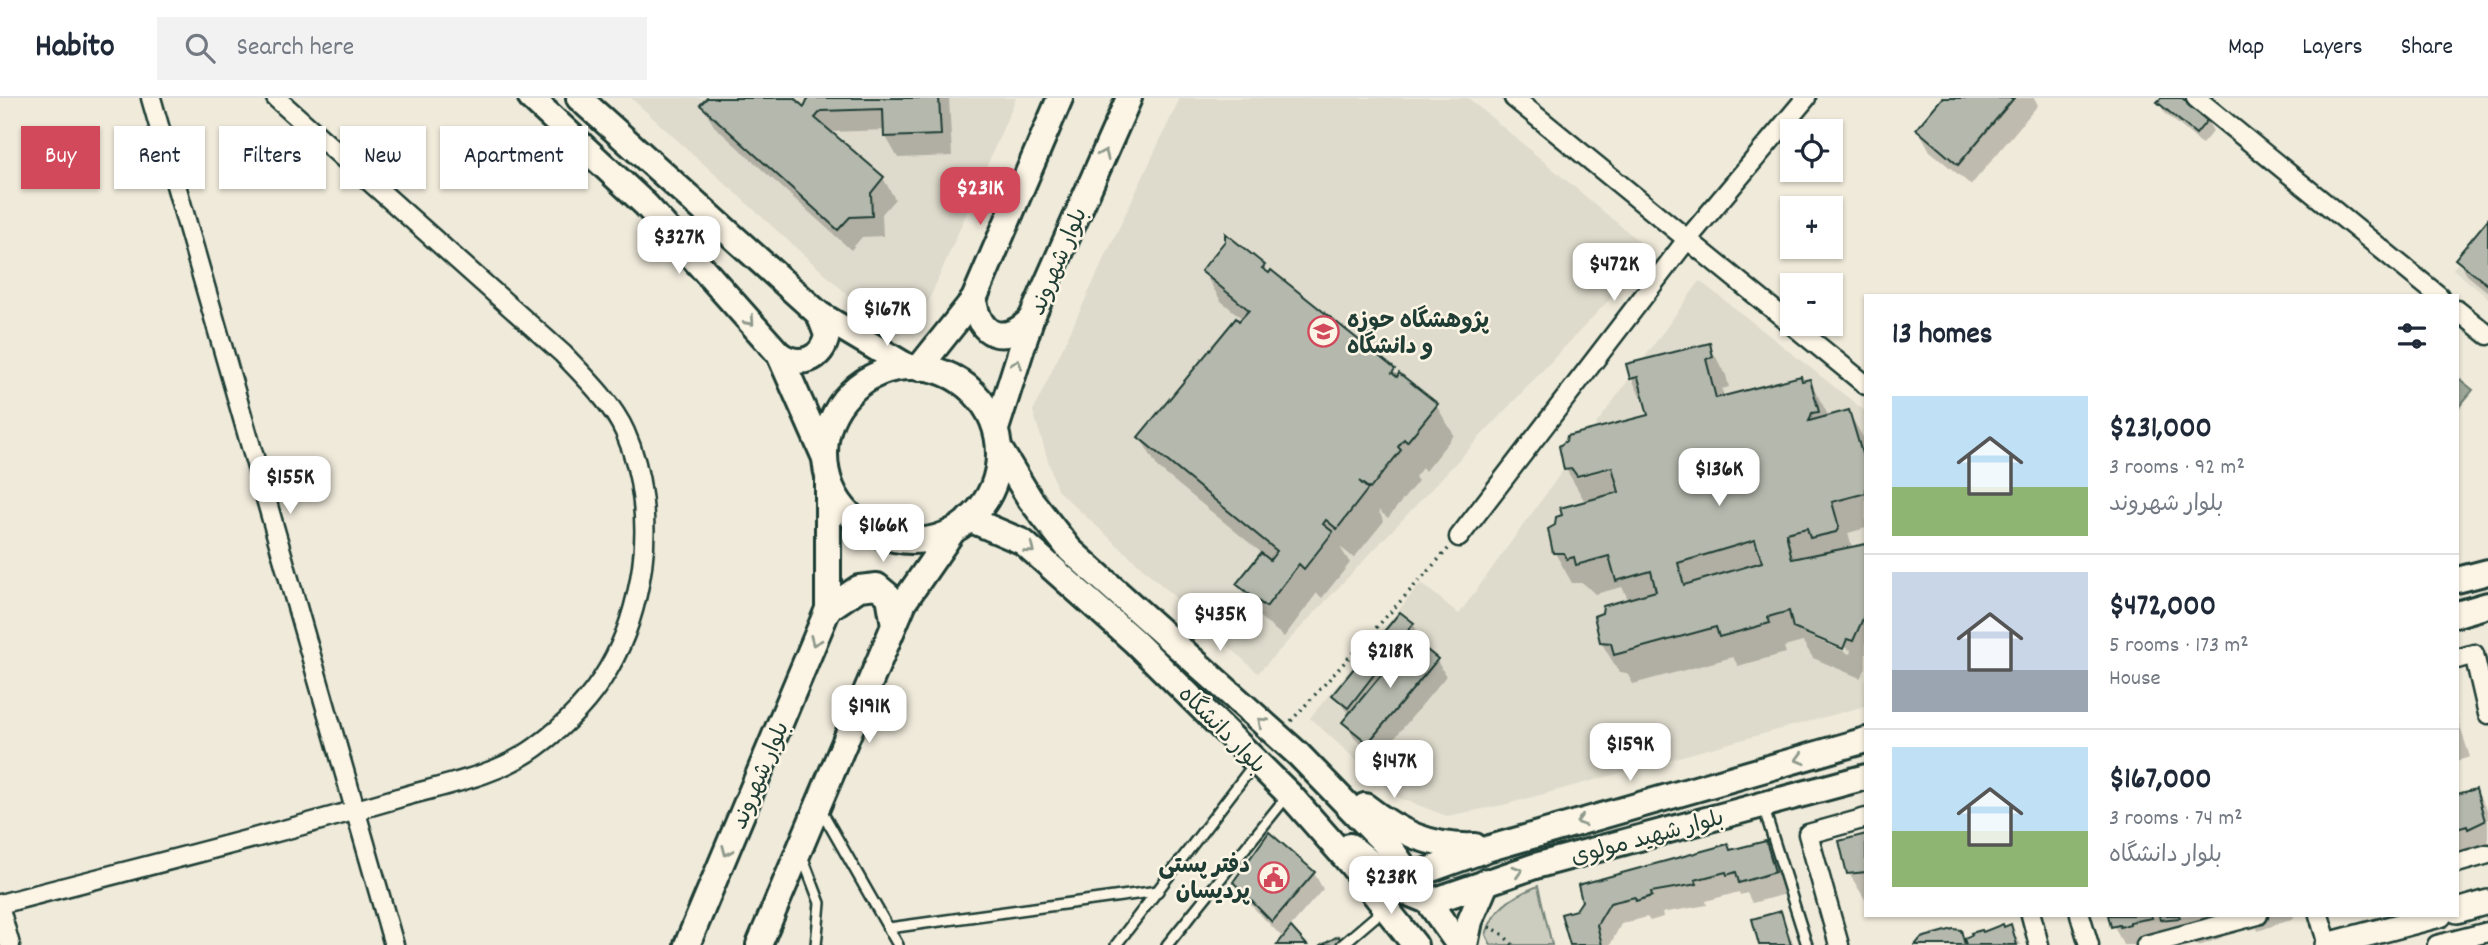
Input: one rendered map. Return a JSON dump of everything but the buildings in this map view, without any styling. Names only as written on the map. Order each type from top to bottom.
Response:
[{"type":"main road","points":[[531,98],[646,205],[779,354],[837,498],[850,515],[868,529],[888,537],[910,541],[932,538],[961,525]]},
{"type":"main road","points":[[579,98],[819,314],[914,367],[946,373],[963,383],[977,396],[997,439],[998,468],[992,487],[904,602],[759,945]]},
{"type":"main road","points":[[826,467],[827,434],[835,413],[848,394],[876,375],[914,367],[974,299],[1060,98]]},
{"type":"main road","name":"بلوار شهروند","points":[[997,439],[1031,319],[1129,98]]},
{"type":"main road","points":[[974,299],[975,316],[986,330],[1003,336],[1019,332],[1031,319]]},
{"type":"main road","points":[[779,354],[794,362],[803,362],[818,355],[827,335],[819,314]]},
{"type":"main road","name":"بلوار دانشگاه","points":[[997,439],[1030,499],[1070,550],[1298,754],[1394,853],[1417,890],[1459,945]]},
{"type":"main road","name":"بلوار شهروند","points":[[687,945],[828,609],[826,467]]},
{"type":"main road","name":"بلوار دانشگاه","points":[[961,525],[1023,542],[1134,641],[1289,794],[1415,945]]},
{"type":"main road","points":[[2459,579],[2488,572]]},
{"type":"main road","points":[[828,609],[859,588],[877,586],[889,596],[894,626]]},
{"type":"main road","points":[[2459,613],[2488,605]]},
{"type":"main road","name":"بلوار شهید مولوی","points":[[1417,890],[1453,860],[1864,741]]},
{"type":"main road","points":[[1298,754],[1383,820],[1417,839],[1460,847],[1490,848]]},
{"type":"main road","name":"بلوار شهید مولوی","points":[[1417,890],[1479,884],[1864,778]]},
{"type":"main road","points":[[1312,820],[1417,890],[1415,918],[1431,945]]},
{"type":"main road","points":[[1453,860],[1455,877],[1479,884],[1468,933]]},
{"type":"street","points":[[151,98],[394,945]]},
{"type":"street","points":[[10,945],[0,907],[354,811],[495,769],[534,749],[594,694],[619,650],[637,604],[643,555],[644,514],[639,481],[625,432],[590,382],[563,354],[276,98]]},
{"type":"street","points":[[1514,98],[1686,241],[1864,383]]},
{"type":"street","points":[[1459,537],[1686,241],[1806,98]]},
{"type":"street","points":[[2196,98],[2437,294]]},
{"type":"street","points":[[2459,312],[2488,335]]},
{"type":"street","points":[[2459,658],[2474,654],[2488,714]]},
{"type":"street","points":[[1839,945],[1808,834],[1864,819]]},
{"type":"street","points":[[2459,862],[2488,854]]},
{"type":"street","points":[[2459,910],[2488,902]]},
{"type":"street","points":[[2032,917],[2039,945]]},
{"type":"street","points":[[2081,917],[2089,945]]},
{"type":"street","points":[[2146,945],[2251,917]]},
{"type":"street","points":[[2320,917],[2328,945],[2433,917]]},
{"type":"street","points":[[2437,945],[2488,932]]},
{"type":"lane","points":[[1116,945],[1256,762]]},
{"type":"lane","points":[[1167,945],[1289,794]]},
{"type":"lane","points":[[818,805],[898,945]]},
{"type":"lane","points":[[1762,805],[1807,945]]},
{"type":"lane","points":[[800,850],[820,903],[816,945]]},
{"type":"lane","points":[[889,928],[1158,891]]},
{"type":"lane","points":[[1342,945],[1385,908]]},
{"type":"path","points":[[1278,735],[1459,537]]},
{"type":"path","points":[[1468,933],[1500,932],[1513,945]]},
{"type":"shaded area","points":[[631,98],[1016,98],[917,328],[892,335]]},
{"type":"shaded area","name":"پژوهشگاه حوزه و دانشگاه","points":[[1180,98],[1468,98],[1653,253],[1258,673],[1057,490],[1033,411]]},
{"type":"shaded area","points":[[2488,226],[2488,298],[2453,269]]},
{"type":"shaded area","points":[[1700,281],[1864,410],[1864,706],[1503,805],[1447,816],[1397,797],[1310,718],[1421,583],[1459,614]]},
{"type":"shaded area","points":[[2459,379],[2473,390],[2459,407]]},
{"type":"shaded area","points":[[1538,886],[1552,945],[1491,945],[1486,935],[1499,910],[1520,894]]},
{"type":"place","name":"پژوهشگاه حوزه و دانشگاه","points":[[1324,332]]},
{"type":"place","name":"دفتر پستی پردیسان","points":[[1273,877]]}]
